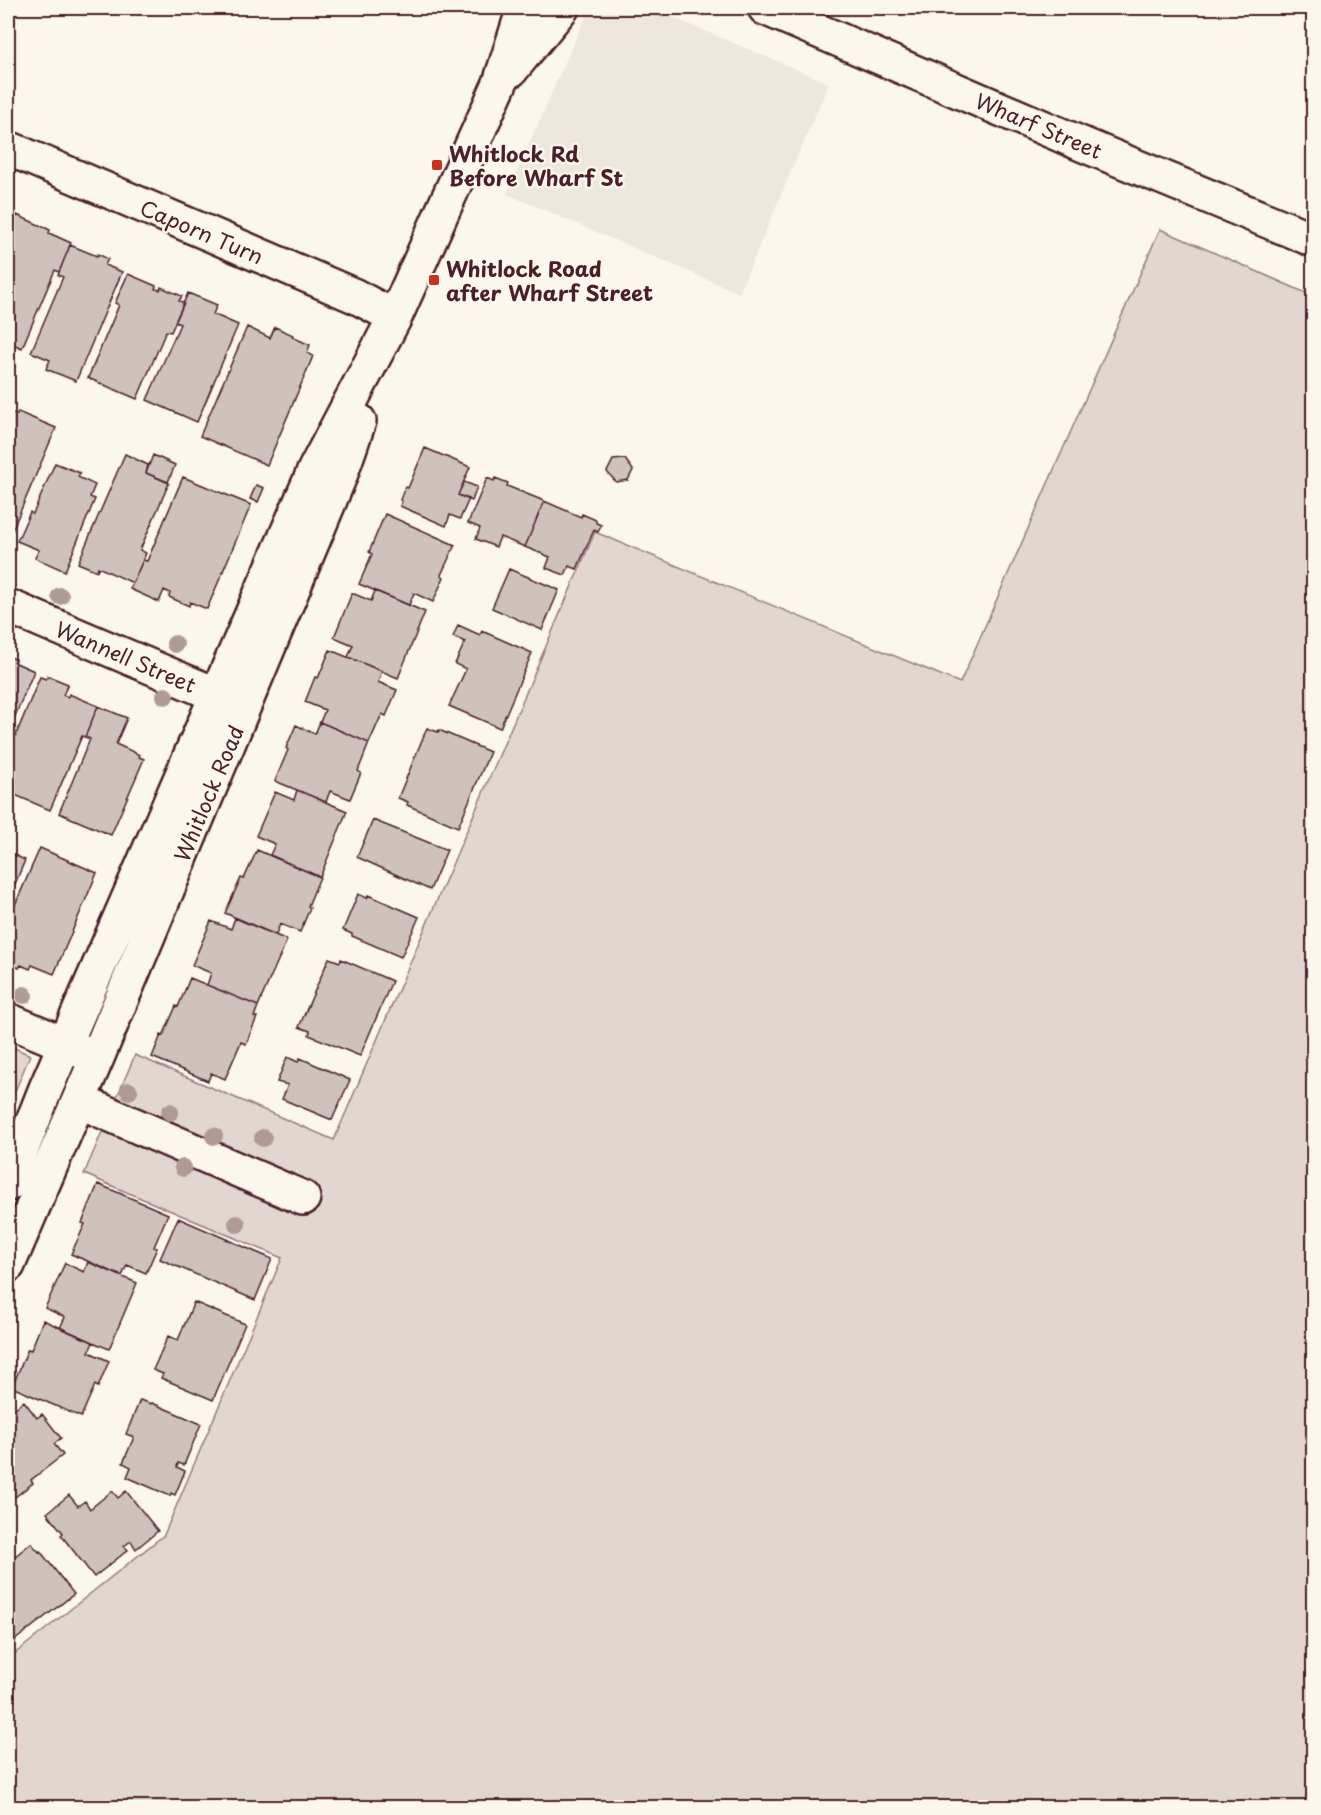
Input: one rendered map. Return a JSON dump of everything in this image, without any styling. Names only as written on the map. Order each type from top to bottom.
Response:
[{"type":"street","name":"Whitlock Road","points":[[8,1265],[97,1058],[315,469],[395,317],[500,83],[524,8]]},
{"type":"street","name":"Whitlock Road","points":[[500,83],[562,8]]},
{"type":"street","name":"Wharf Street","points":[[765,8],[1074,141],[1314,240]]},
{"type":"street","name":"Caporn Turn","points":[[8,148],[355,296],[395,317]]},
{"type":"street","name":"Wannell Street","points":[[8,606],[231,701]]},
{"type":"street","name":"Whitlock Road","points":[[8,1184],[18,1128],[65,1044],[231,701]]},
{"type":"street","points":[[8,1020],[97,1058]]},
{"type":"street","points":[[79,1101],[303,1198]]},
{"type":"street","points":[[18,1128],[58,1149]]},
{"type":"shaded area","points":[[601,8],[650,8],[829,83],[739,293],[507,194],[587,13]]},
{"type":"shaded area","points":[[1160,229],[1313,296],[1313,1807],[8,1808],[8,1659],[164,1535],[282,1258],[84,1174],[135,1055],[334,1140],[595,532],[960,683]]},
{"type":"shaded area","points":[[8,1045],[30,1055],[13,1096],[8,1094]]},
{"type":"building","points":[[17,215],[50,230],[49,233],[71,243],[59,272],[55,270],[22,348],[8,342],[8,236]]},
{"type":"building","points":[[70,245],[108,259],[105,265],[122,272],[76,381],[46,369],[50,360],[31,352],[63,277],[58,275]]},
{"type":"building","points":[[128,274],[156,286],[155,289],[160,290],[161,287],[182,296],[179,301],[184,303],[171,332],[166,331],[137,399],[88,378],[119,305],[115,303]]},
{"type":"building","points":[[188,293],[217,305],[213,314],[238,325],[197,422],[147,400],[180,324],[175,322]]},
{"type":"building","points":[[247,327],[270,338],[275,327],[310,345],[307,353],[313,356],[267,465],[200,436]]},
{"type":"building","points":[[8,411],[17,415],[18,412],[56,428],[8,540]]},
{"type":"building","points":[[425,448],[470,467],[458,495],[469,499],[460,519],[450,515],[446,526],[400,506],[405,487],[408,488]]},
{"type":"building","points":[[125,454],[148,465],[146,473],[169,483],[140,550],[146,553],[133,583],[98,567],[97,571],[78,563]]},
{"type":"building","points":[[153,455],[175,465],[168,482],[146,473]]},
{"type":"building","points":[[625,459],[633,470],[628,480],[616,482],[607,472],[613,460]]},
{"type":"building","points":[[55,463],[80,473],[78,477],[95,485],[90,497],[95,499],[65,571],[35,558],[39,550],[17,541],[30,512],[33,514]]},
{"type":"building","points":[[183,477],[251,505],[207,609],[190,602],[189,606],[169,597],[170,593],[164,590],[159,602],[130,589],[143,560],[147,561]]},
{"type":"building","points":[[487,478],[494,481],[495,478],[508,483],[507,486],[544,501],[525,547],[500,537],[496,547],[476,539],[480,528],[468,523]]},
{"type":"building","points":[[464,482],[477,487],[472,501],[458,495]]},
{"type":"building","points":[[256,485],[264,488],[258,502],[250,499]]},
{"type":"building","points":[[544,501],[581,517],[582,514],[596,520],[596,523],[601,525],[598,532],[594,530],[577,569],[569,566],[565,575],[546,568],[550,557],[525,547]]},
{"type":"building","points":[[385,514],[455,545],[441,575],[444,577],[433,602],[414,593],[409,605],[359,584]]},
{"type":"building","points":[[509,569],[559,590],[542,630],[492,608]]},
{"type":"building","points":[[375,591],[425,612],[398,678],[348,657],[353,645],[334,637],[352,593],[371,601]]},
{"type":"building","points":[[458,625],[480,635],[482,631],[532,653],[500,728],[449,706],[466,669],[455,664],[465,642],[453,637]]},
{"type":"building","points":[[330,650],[382,671],[378,682],[397,690],[386,716],[382,714],[369,743],[320,722],[325,710],[305,702],[315,677],[318,678]]},
{"type":"building","points":[[8,656],[15,659],[14,662],[34,671],[8,733]]},
{"type":"building","points":[[48,676],[68,684],[63,695],[68,697],[69,694],[98,706],[85,737],[82,736],[50,810],[8,792],[8,754],[40,677],[46,679]]},
{"type":"building","points":[[98,706],[127,718],[116,744],[144,759],[111,835],[59,813],[90,739],[85,737]]},
{"type":"building","points":[[320,722],[369,743],[358,771],[361,773],[350,799],[330,791],[326,802],[275,781],[296,725],[315,734]]},
{"type":"building","points":[[427,728],[438,732],[439,730],[490,752],[458,827],[407,805],[408,802],[398,798]]},
{"type":"building","points":[[297,790],[347,811],[320,877],[270,855],[275,844],[256,836],[275,792],[294,800]]},
{"type":"building","points":[[373,820],[447,850],[430,890],[357,857]]},
{"type":"building","points":[[40,848],[97,873],[54,974],[32,965],[30,969],[21,965],[19,968],[8,963],[8,921]]},
{"type":"building","points":[[257,850],[320,877],[300,932],[280,924],[276,935],[225,913]]},
{"type":"building","points":[[8,852],[25,860],[8,901]]},
{"type":"building","points":[[358,894],[367,898],[368,895],[419,917],[401,957],[343,930]]},
{"type":"building","points":[[235,918],[287,940],[258,1006],[207,985],[211,973],[192,965],[211,921],[231,929]]},
{"type":"building","points":[[329,958],[340,962],[341,959],[392,981],[360,1056],[309,1035],[310,1031],[299,1027]]},
{"type":"building","points":[[190,978],[258,1006],[254,1017],[257,1017],[246,1044],[241,1042],[225,1079],[211,1073],[208,1081],[152,1057]]},
{"type":"building","points":[[287,1057],[298,1062],[300,1058],[350,1080],[332,1120],[282,1099],[288,1085],[277,1082]]},
{"type":"building","points":[[98,1184],[168,1214],[146,1273],[127,1265],[122,1276],[71,1254],[85,1224],[82,1223]]},
{"type":"building","points":[[178,1218],[272,1259],[255,1300],[160,1259]]},
{"type":"building","points":[[88,1262],[137,1283],[109,1349],[60,1328],[65,1317],[45,1308],[65,1263],[84,1272]]},
{"type":"building","points":[[194,1302],[245,1324],[213,1400],[161,1378],[163,1374],[153,1370],[168,1336],[178,1340]]},
{"type":"building","points":[[43,1320],[93,1342],[89,1352],[109,1361],[81,1417],[12,1387]]},
{"type":"building","points":[[140,1400],[201,1424],[184,1465],[178,1463],[177,1467],[185,1471],[175,1495],[171,1493],[170,1496],[127,1477],[131,1467],[123,1463],[134,1437],[126,1434]]},
{"type":"building","points":[[8,1401],[14,1409],[24,1401],[37,1418],[42,1414],[61,1438],[54,1444],[63,1455],[31,1480],[33,1483],[11,1500],[8,1496]]},
{"type":"building","points":[[112,1491],[118,1498],[126,1491],[158,1531],[136,1549],[131,1541],[124,1546],[128,1550],[94,1577],[47,1513],[69,1495],[78,1506],[85,1501],[90,1509]]},
{"type":"building","points":[[31,1543],[74,1594],[10,1644],[8,1641],[8,1562]]},
{"type":"place","name":"Whitlock Rd Before Wharf St","points":[[437,165]]},
{"type":"place","name":"Whitlock Road after Wharf Street","points":[[434,280]]}]
